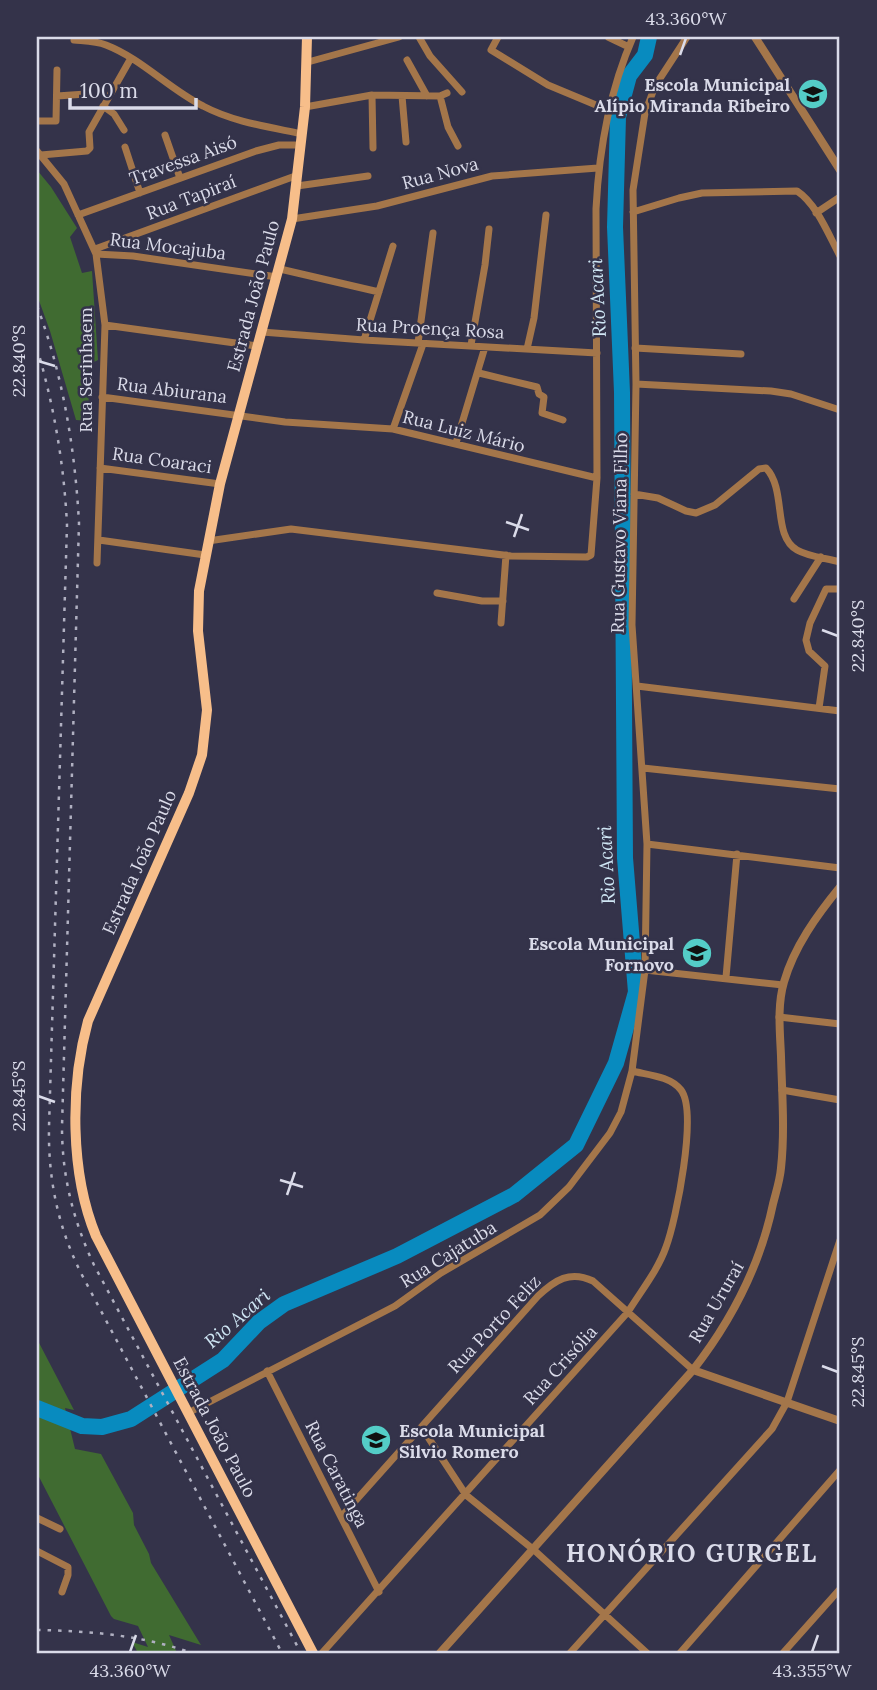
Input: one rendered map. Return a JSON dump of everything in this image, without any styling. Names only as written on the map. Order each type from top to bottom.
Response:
[{"type":"main road","name":"Estrada João Paulo","points":[[307,37],[305,107],[292,219],[220,484],[205,555],[198,613],[208,710],[202,755],[189,793],[88,1021],[77,1070],[79,1169],[87,1214],[96,1237],[313,1653]]},
{"type":"street","points":[[308,62],[399,37]]},
{"type":"street","points":[[419,37],[430,56],[462,92]]},
{"type":"street","points":[[498,37],[491,50],[548,85],[608,110]]},
{"type":"street","points":[[608,37],[629,47]]},
{"type":"street","points":[[208,541],[291,529],[506,555],[587,557],[593,551],[597,478],[598,168],[608,110],[634,37]]},
{"type":"street","name":"Rua Gustavo Viana Filho","points":[[635,1040],[642,1006],[645,970],[647,844],[632,625],[636,384],[633,190],[645,113],[655,86],[687,37]]},
{"type":"street","points":[[755,37],[840,170]]},
{"type":"street","points":[[74,40],[105,45],[131,58],[202,106],[302,139]]},
{"type":"street","points":[[39,153],[87,151],[90,148],[89,132],[131,58]]},
{"type":"street","points":[[407,60],[427,96]]},
{"type":"street","points":[[37,121],[57,121],[57,70]]},
{"type":"street","points":[[57,96],[86,94]]},
{"type":"street","points":[[305,107],[372,95],[444,95],[448,127],[458,146]]},
{"type":"street","points":[[372,95],[373,148]]},
{"type":"street","points":[[402,96],[407,142]]},
{"type":"street","points":[[103,106],[114,114],[124,130]]},
{"type":"street","points":[[166,135],[180,178]]},
{"type":"street","name":"Travessa Aisó","points":[[78,215],[266,148],[302,139]]},
{"type":"street","points":[[125,147],[140,192]]},
{"type":"street","name":"Rua Serinhaem","points":[[39,153],[64,184],[95,251],[104,325],[97,563]]},
{"type":"street","name":"Rua Nova","points":[[292,219],[377,206],[492,176],[598,168]]},
{"type":"street","name":"Rua Tapiraí","points":[[95,251],[298,181],[368,176]]},
{"type":"street","points":[[634,212],[702,193],[792,191],[802,194],[840,256]]},
{"type":"street","points":[[816,213],[840,197]]},
{"type":"street","points":[[527,349],[534,318],[546,215]]},
{"type":"street","points":[[471,345],[489,229]]},
{"type":"street","points":[[393,429],[420,343],[433,233]]},
{"type":"street","points":[[130,237],[133,256]]},
{"type":"street","points":[[364,340],[393,246]]},
{"type":"street","name":"Rua Mocajuba","points":[[95,251],[279,273],[379,292]]},
{"type":"street","points":[[104,325],[257,346]]},
{"type":"street","name":"Rua Proença Rosa","points":[[262,332],[597,353]]},
{"type":"street","points":[[456,443],[485,347]]},
{"type":"street","points":[[635,348],[741,354]]},
{"type":"street","points":[[479,373],[537,387],[539,394],[544,397],[542,413],[563,420]]},
{"type":"street","points":[[636,384],[771,391],[791,394],[840,410]]},
{"type":"street","name":"Rua Abiurana","points":[[102,397],[238,415]]},
{"type":"street","name":"Rua Luiz Mário","points":[[238,415],[310,425],[393,429],[597,478]]},
{"type":"street","name":"Rua Coaraci","points":[[100,468],[220,484]]},
{"type":"street","points":[[634,494],[658,498],[696,513],[715,505],[759,469],[766,468],[777,487],[786,539],[797,550],[840,562]]},
{"type":"street","points":[[99,540],[205,555]]},
{"type":"street","points":[[501,623],[506,555]]},
{"type":"street","points":[[794,599],[821,557]]},
{"type":"street","points":[[819,708],[825,666],[809,651],[807,635],[825,589],[840,589]]},
{"type":"street","points":[[437,593],[473,600],[503,601]]},
{"type":"street","points":[[637,686],[840,711]]},
{"type":"street","points":[[643,768],[840,789]]},
{"type":"street","points":[[647,844],[840,869]]},
{"type":"street","points":[[726,977],[737,854]]},
{"type":"street","name":"Rua Ururaí","points":[[440,1653],[693,1370],[737,1305],[760,1254],[781,1169],[779,1017],[783,985],[798,947],[840,887]]},
{"type":"street","points":[[645,970],[783,985]]},
{"type":"street","points":[[779,1017],[840,1024]]},
{"type":"street","name":"Rua Cajatuba","points":[[186,1410],[396,1306],[441,1273],[540,1215],[569,1187],[610,1133],[621,1112],[632,1071],[635,1040]]},
{"type":"street","name":"Rua Crisólia","points":[[322,1653],[628,1312],[666,1248],[680,1188],[687,1131],[687,1106],[681,1089],[662,1077],[632,1071]]},
{"type":"street","points":[[782,1090],[840,1100]]},
{"type":"street","points":[[570,1653],[765,1439],[787,1402],[840,1240]]},
{"type":"street","name":"Rua Porto Feliz","points":[[341,1517],[538,1296],[561,1279],[578,1275],[593,1281],[693,1370]]},
{"type":"street","points":[[693,1370],[840,1421]]},
{"type":"street","name":"Rua Caratinga","points":[[267,1371],[379,1592]]},
{"type":"street","points":[[422,1428],[466,1495],[534,1550],[647,1653]]},
{"type":"street","points":[[680,1653],[840,1470]]},
{"type":"street","points":[[37,1518],[60,1529]]},
{"type":"street","points":[[37,1551],[68,1567],[62,1592]]},
{"type":"street","points":[[783,1653],[840,1589]]},
{"type":"green space","points":[[37,170],[77,228],[70,237],[82,273],[92,271],[98,360],[88,365],[89,421],[76,420],[37,295]]},
{"type":"green space","points":[[37,1339],[74,1410],[65,1408],[75,1449],[101,1454],[133,1513],[134,1525],[151,1563],[201,1645],[169,1635],[177,1653],[138,1653],[132,1642],[148,1647],[138,1626],[111,1616],[37,1473]]},
{"type":"waterway","name":"Rio Acari","points":[[37,1408],[82,1426],[102,1427],[131,1419],[223,1360],[259,1322],[284,1304],[397,1256],[514,1195],[576,1145],[616,1063],[636,992],[625,858],[622,392],[615,227],[618,117],[629,76],[645,55],[649,37]]},
{"type":"railway","points":[[37,306],[61,385],[74,468],[79,523],[62,1127],[67,1180],[80,1231],[94,1265],[301,1653]]},
{"type":"railway","points":[[37,348],[57,435],[67,525],[49,1127],[50,1165],[56,1203],[82,1275],[282,1653]]},
{"type":"railway","points":[[37,1630],[115,1635],[192,1653]]},
{"type":"place","name":"Escola Municipal Alípio Miranda Ribeiro","points":[[813,94]]},
{"type":"place","name":"Escola Municipal Fornovo","points":[[697,953]]},
{"type":"place","name":"Escola Municipal Silvio Romero","points":[[376,1440]]},
{"type":"district","name":"HONÓRIO GURGEL","points":[[692,1553]]}]
